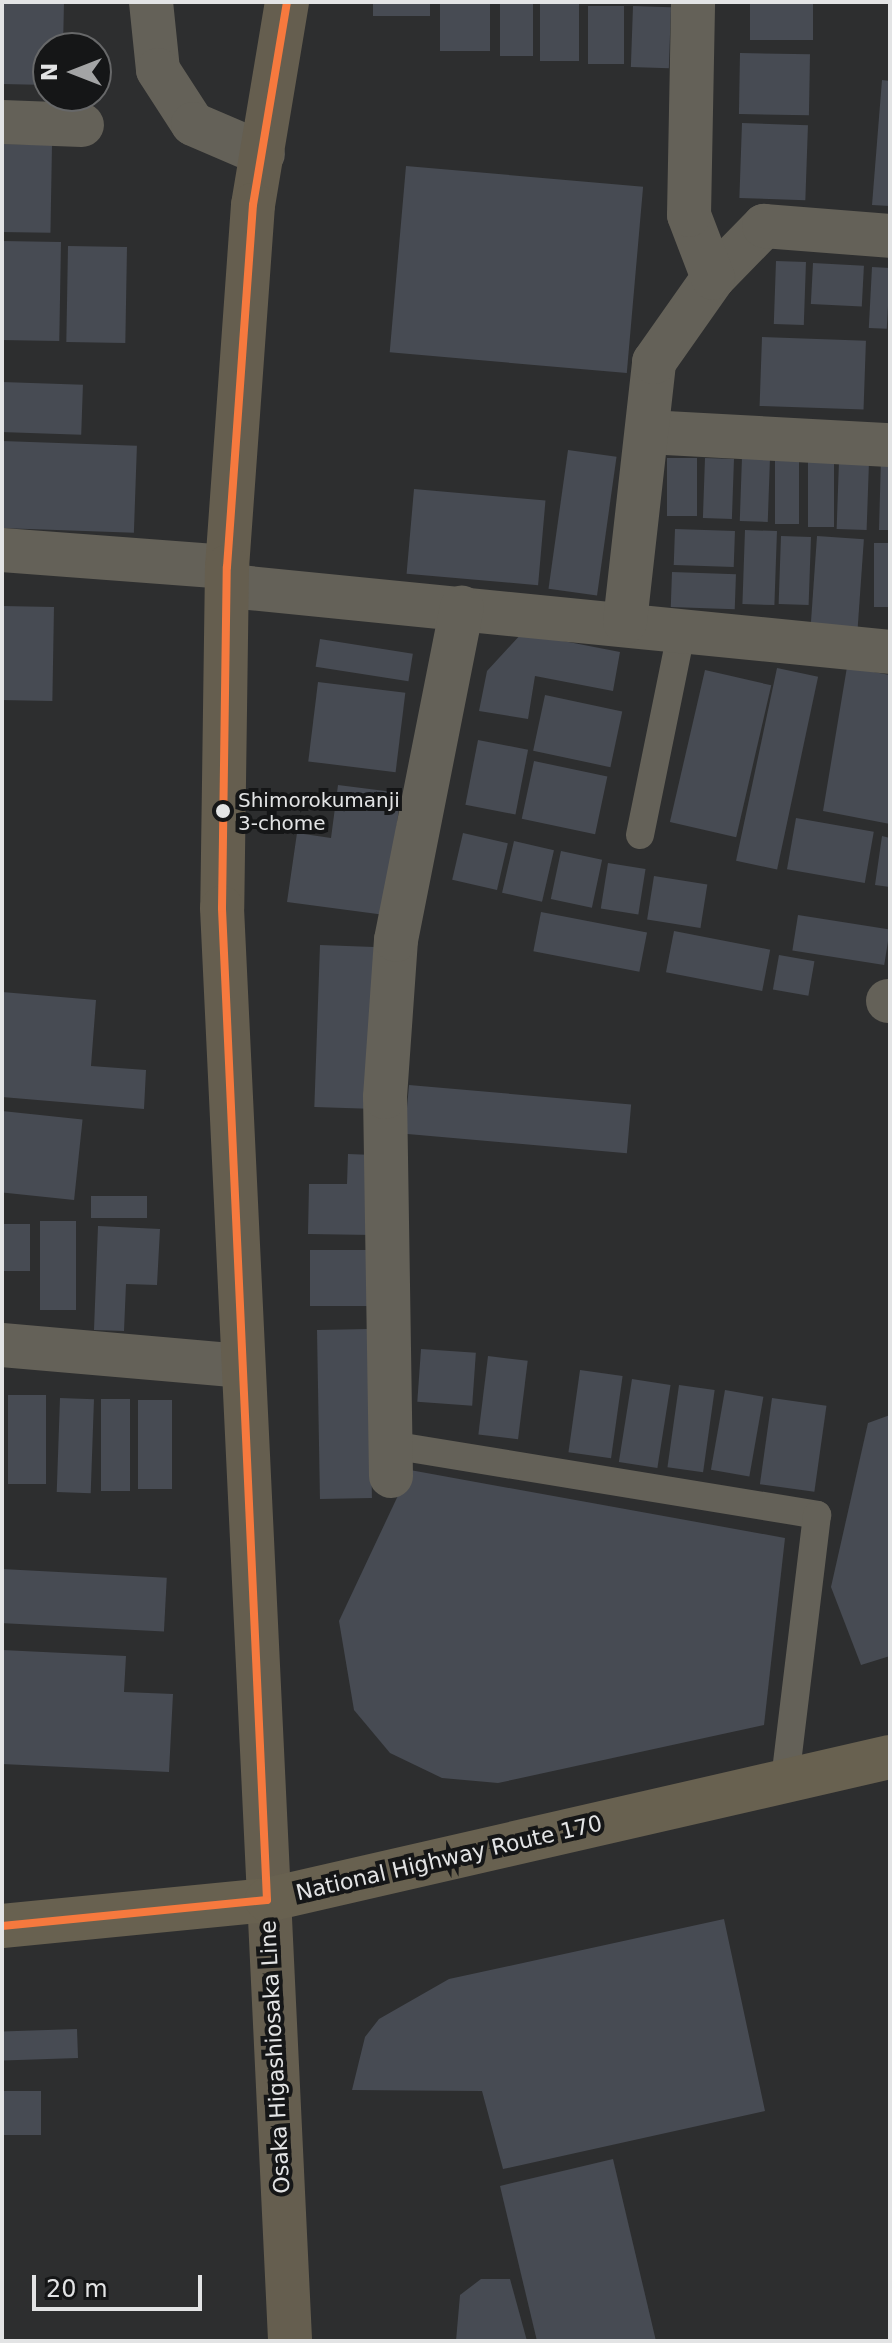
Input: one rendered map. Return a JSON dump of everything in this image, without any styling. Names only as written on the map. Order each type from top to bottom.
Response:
[{"type":"highway","name":"National Highway Route 170","points":[[2,1926],[267,1900],[890,1757]]},
{"type":"main road","name":"Osaka Higashiosaka Line","points":[[287,2],[263,154],[228,576],[222,908],[241,1366],[290,2341]]},
{"type":"street","points":[[151,2],[158,70],[193,124],[263,154]]},
{"type":"street","points":[[693,2],[689,215],[713,278]]},
{"type":"street","points":[[2,122],[82,125]]},
{"type":"street","points":[[625,622],[654,362],[713,278],[764,226],[890,236]]},
{"type":"street","points":[[647,432],[890,445]]},
{"type":"street","points":[[2,550],[462,607],[890,652]]},
{"type":"street","points":[[391,1461],[385,1097],[396,940],[462,607]]},
{"type":"street","points":[[2,1345],[241,1366]]},
{"type":"lane","points":[[640,835],[682,629]]},
{"type":"lane","points":[[391,1461],[817,1515],[785,1781]]},
{"type":"building","points":[[2,2],[64,2],[63,32],[32,32],[32,85],[2,84]]},
{"type":"building","points":[[373,2],[430,2],[430,16],[373,16]]},
{"type":"building","points":[[440,2],[490,2],[490,51],[440,51]]},
{"type":"building","points":[[500,2],[533,2],[533,56],[500,56]]},
{"type":"building","points":[[540,2],[579,2],[579,61],[540,61]]},
{"type":"building","points":[[750,2],[813,2],[813,40],[750,40]]},
{"type":"building","points":[[588,6],[624,6],[624,64],[588,64]]},
{"type":"building","points":[[633,6],[671,7],[669,68],[631,67]]},
{"type":"building","points":[[740,53],[810,54],[809,115],[739,114]]},
{"type":"building","points":[[882,80],[890,81],[890,206],[872,205]]},
{"type":"building","points":[[742,123],[808,125],[805,200],[739,198]]},
{"type":"building","points":[[2,144],[52,145],[50,233],[2,232]]},
{"type":"building","points":[[406,166],[643,187],[627,373],[390,352]]},
{"type":"building","points":[[2,241],[61,242],[59,341],[2,340]]},
{"type":"building","points":[[68,246],[127,247],[125,343],[66,342]]},
{"type":"building","points":[[776,261],[806,262],[804,325],[774,324]]},
{"type":"building","points":[[813,263],[864,266],[862,307],[811,304]]},
{"type":"building","points":[[872,267],[890,268],[887,329],[869,328]]},
{"type":"building","points":[[762,337],[866,341],[864,410],[760,406]]},
{"type":"building","points":[[2,382],[83,385],[81,435],[2,432]]},
{"type":"building","points":[[2,441],[137,446],[134,533],[2,528]]},
{"type":"building","points":[[568,450],[617,457],[597,595],[549,589]]},
{"type":"building","points":[[742,457],[770,458],[768,522],[740,521]]},
{"type":"building","points":[[667,458],[697,458],[697,516],[667,516]]},
{"type":"building","points":[[705,458],[734,459],[732,519],[703,518]]},
{"type":"building","points":[[881,458],[890,458],[890,530],[879,530]]},
{"type":"building","points":[[775,459],[799,459],[799,524],[775,524]]},
{"type":"building","points":[[808,461],[834,461],[834,527],[808,527]]},
{"type":"building","points":[[839,461],[869,462],[867,530],[837,529]]},
{"type":"building","points":[[414,489],[545,501],[538,585],[407,574]]},
{"type":"building","points":[[675,529],[735,531],[734,567],[674,565]]},
{"type":"building","points":[[745,530],[777,531],[774,605],[742,604]]},
{"type":"building","points":[[781,536],[811,537],[809,605],[779,604]]},
{"type":"building","points":[[817,536],[864,539],[858,628],[811,625]]},
{"type":"building","points":[[874,543],[890,543],[890,607],[874,607]]},
{"type":"building","points":[[672,572],[736,574],[735,609],[671,607]]},
{"type":"building","points":[[2,606],[54,607],[52,701],[2,700]]},
{"type":"building","points":[[522,633],[620,652],[613,691],[535,676],[528,719],[479,711],[487,671]]},
{"type":"building","points":[[320,639],[413,654],[408,681],[316,667]]},
{"type":"building","points":[[847,667],[890,675],[890,824],[823,811]]},
{"type":"building","points":[[777,668],[818,677],[777,869],[736,861]]},
{"type":"building","points":[[705,670],[771,685],[736,837],[670,822]]},
{"type":"building","points":[[318,682],[405,693],[396,772],[308,761]]},
{"type":"building","points":[[545,695],[622,711],[610,767],[533,751]]},
{"type":"building","points":[[478,740],[528,750],[515,815],[465,805]]},
{"type":"building","points":[[534,761],[607,777],[595,834],[522,819]]},
{"type":"building","points":[[338,785],[401,793],[385,915],[287,902],[297,833],[331,838]]},
{"type":"building","points":[[796,818],[874,832],[865,883],[787,869]]},
{"type":"building","points":[[463,833],[508,843],[497,890],[452,880]]},
{"type":"building","points":[[882,836],[890,838],[890,887],[875,885]]},
{"type":"building","points":[[514,841],[554,850],[542,902],[502,893]]},
{"type":"building","points":[[561,851],[602,860],[592,908],[551,899]]},
{"type":"building","points":[[608,863],[646,869],[638,914],[601,908]]},
{"type":"building","points":[[654,876],[707,884],[700,928],[647,919]]},
{"type":"building","points":[[541,912],[647,933],[639,972],[533,951]]},
{"type":"building","points":[[798,915],[890,930],[884,965],[792,951]]},
{"type":"building","points":[[674,931],[770,950],[762,991],[666,972]]},
{"type":"building","points":[[320,945],[374,947],[368,1109],[314,1107]]},
{"type":"building","points":[[779,955],[814,961],[808,996],[773,989]]},
{"type":"building","points":[[2,992],[96,1000],[91,1066],[146,1070],[144,1109],[2,1097]]},
{"type":"building","points":[[409,1085],[631,1104],[627,1153],[405,1134]]},
{"type":"building","points":[[2,1111],[83,1119],[74,1200],[2,1192]]},
{"type":"building","points":[[348,1154],[374,1155],[373,1235],[308,1234],[309,1184],[347,1184]]},
{"type":"building","points":[[91,1196],[147,1196],[147,1218],[91,1218]]},
{"type":"building","points":[[40,1221],[76,1221],[76,1310],[40,1310]]},
{"type":"building","points":[[2,1224],[30,1224],[30,1271],[2,1271]]},
{"type":"building","points":[[98,1226],[160,1229],[157,1285],[126,1284],[124,1331],[94,1330]]},
{"type":"building","points":[[310,1250],[373,1250],[373,1306],[310,1306]]},
{"type":"building","points":[[369,1329],[372,1498],[320,1499],[317,1330]]},
{"type":"building","points":[[421,1349],[476,1353],[472,1406],[417,1402]]},
{"type":"building","points":[[488,1356],[528,1361],[518,1439],[478,1434]]},
{"type":"building","points":[[580,1370],[623,1376],[611,1458],[568,1452]]},
{"type":"building","points":[[632,1379],[671,1385],[657,1468],[619,1462]]},
{"type":"building","points":[[679,1385],[715,1390],[703,1472],[667,1467]]},
{"type":"building","points":[[725,1390],[763,1397],[749,1477],[711,1470]]},
{"type":"building","points":[[8,1395],[46,1395],[46,1484],[8,1484]]},
{"type":"building","points":[[60,1398],[94,1399],[91,1493],[57,1492]]},
{"type":"building","points":[[772,1398],[826,1406],[814,1492],[760,1484]]},
{"type":"building","points":[[101,1399],[130,1399],[130,1491],[101,1491]]},
{"type":"building","points":[[138,1400],[172,1400],[172,1489],[138,1489]]},
{"type":"building","points":[[890,1415],[890,1656],[861,1665],[831,1587],[868,1423]]},
{"type":"building","points":[[410,1470],[785,1538],[764,1725],[498,1783],[442,1778],[390,1753],[354,1710],[339,1621]]},
{"type":"building","points":[[2,1569],[167,1578],[164,1632],[2,1623]]},
{"type":"building","points":[[2,1650],[126,1656],[124,1692],[173,1694],[169,1772],[2,1764]]},
{"type":"building","points":[[724,1919],[765,2111],[503,2169],[482,2091],[352,2090],[365,2037],[379,2019],[449,1979]]},
{"type":"building","points":[[77,2029],[78,2058],[3,2061],[2,2032]]},
{"type":"building","points":[[2,2091],[41,2091],[41,2135],[2,2135]]},
{"type":"building","points":[[613,2159],[656,2341],[537,2341],[500,2186]]},
{"type":"building","points":[[481,2279],[510,2279],[527,2341],[456,2341],[460,2295]]},
{"type":"transit line","name":"20","points":[[267,1900],[222,908],[227,567],[253,205],[287,2]]},
{"type":"transit line","name":"20","points":[[2,1926],[267,1900]]},
{"type":"place","name":"Shimorokumanji 3-chome","points":[[223,811]]}]
